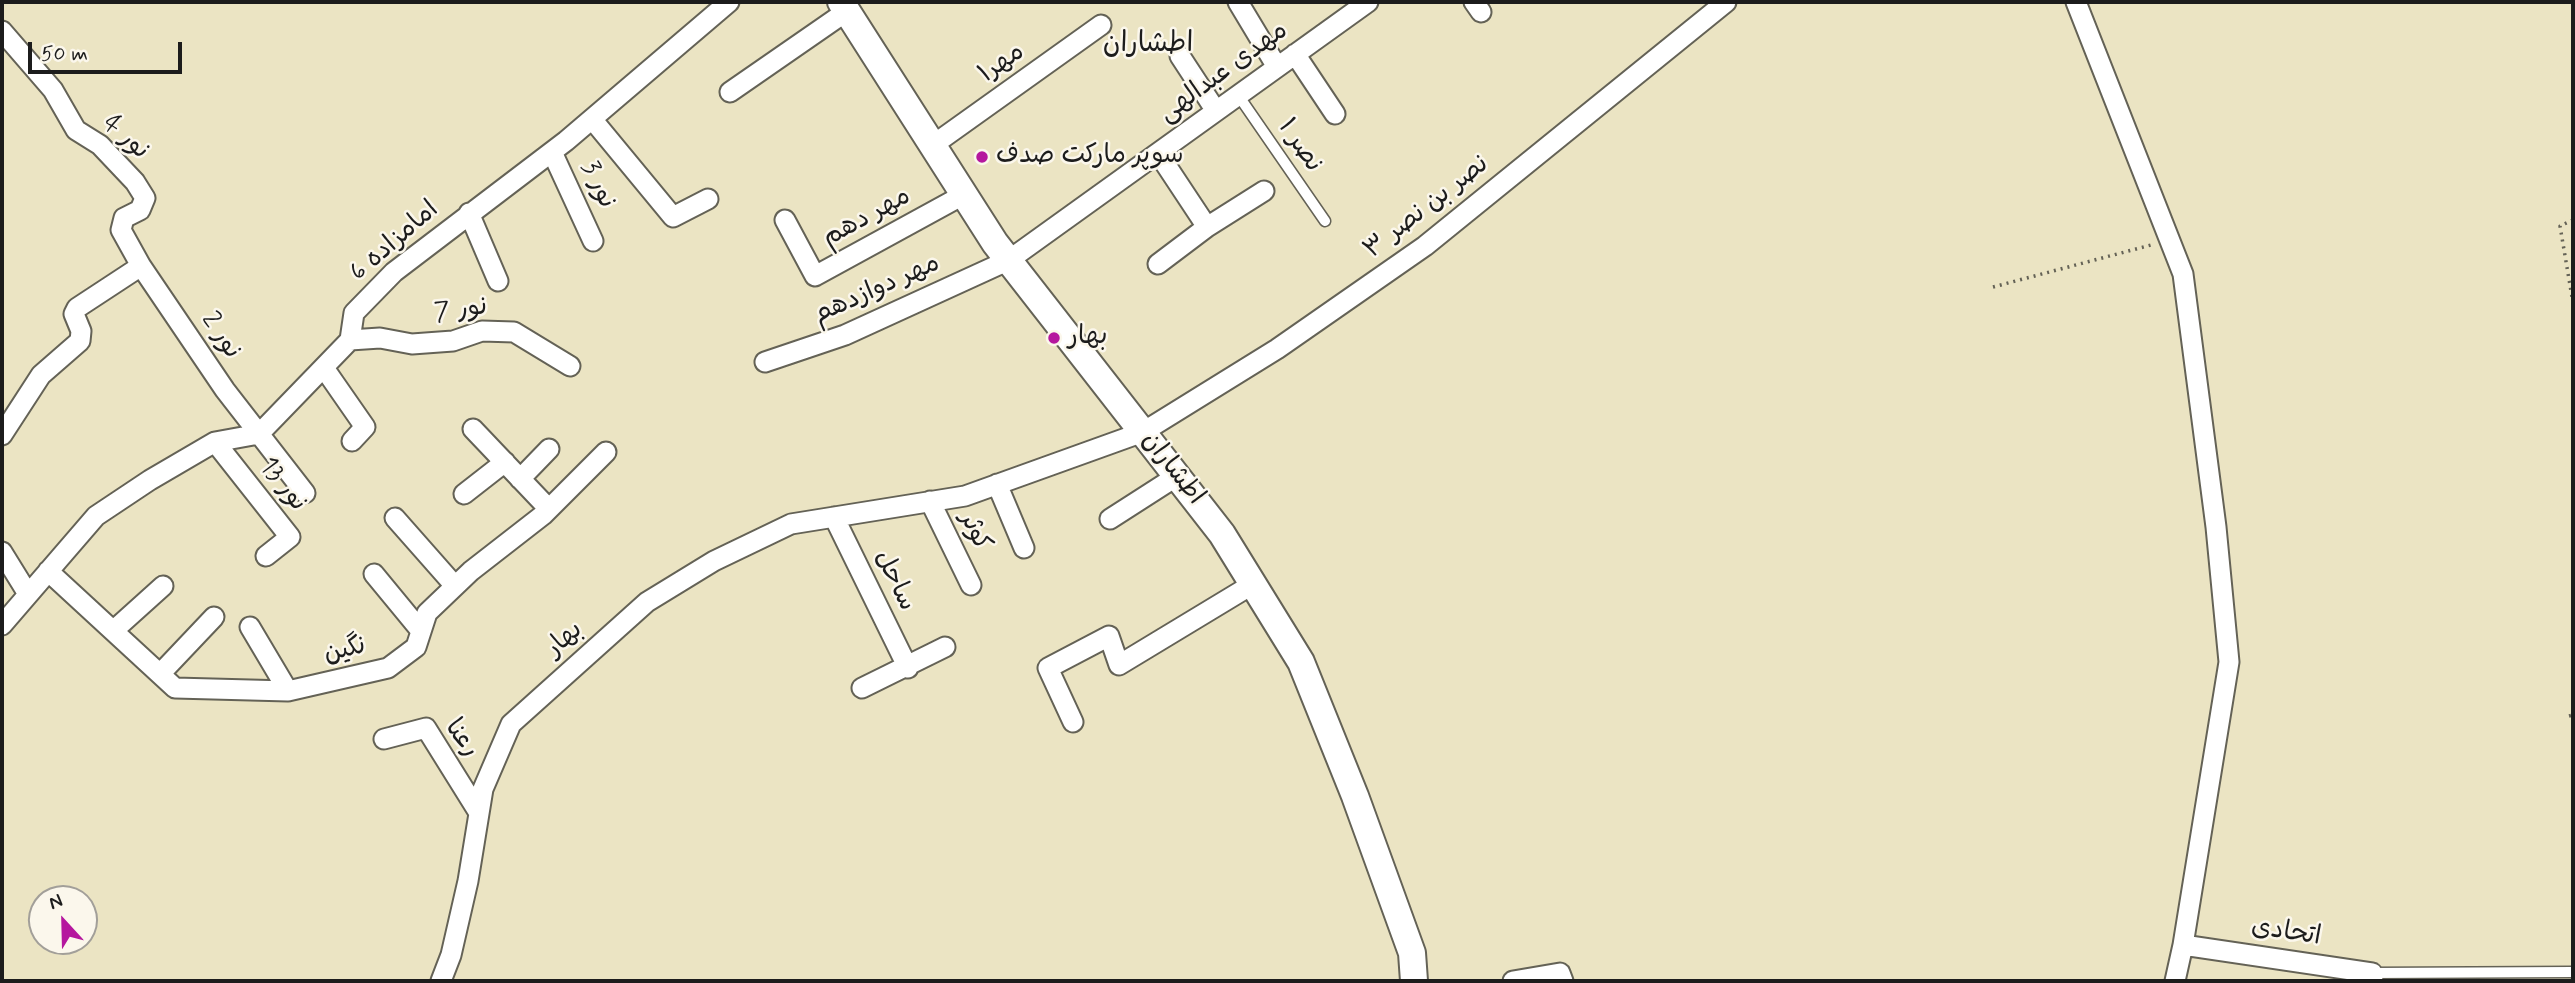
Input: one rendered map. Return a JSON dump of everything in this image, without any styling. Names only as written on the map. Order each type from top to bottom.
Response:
[{"type":"street","name":"امامزاده 6","points":[[259,434],[350,340],[354,313],[394,272],[593,119],[729,2]]},
{"type":"street","points":[[1238,2],[1277,67]]},
{"type":"street","name":"مهدی عبدالهی","points":[[1009,260],[1368,2]]},
{"type":"street","name":"نصر بن نصر ۳","points":[[1143,432],[1277,349],[1425,246],[1727,2]]},
{"type":"street","points":[[2076,2],[2183,274],[2216,527],[2229,662],[2175,981]]},
{"type":"street","points":[[730,92],[844,6]]},
{"type":"street","name":"اطشاران","points":[[844,6],[1009,260],[1222,534],[1301,662],[1412,953],[1414,981]]},
{"type":"street","name":"مهر۱","points":[[933,145],[1101,25]]},
{"type":"street","name":"نور 4","points":[[2,31],[53,90],[76,130],[100,145],[135,182],[145,198],[140,210],[124,218],[121,230],[141,266]]},
{"type":"street","points":[[1294,54],[1335,114]]},
{"type":"street","points":[[1180,56],[1216,111]]},
{"type":"street","points":[[593,119],[673,217],[708,199]]},
{"type":"street","name":"نور 3","points":[[552,152],[593,241]]},
{"type":"street","points":[[1158,153],[1208,227]]},
{"type":"street","points":[[1158,264],[1208,227],[1264,191]]},
{"type":"street","name":"مهر دهم","points":[[785,220],[814,276],[965,194]]},
{"type":"street","points":[[469,213],[498,281]]},
{"type":"street","name":"مهر دوازدهم","points":[[765,362],[845,335],[1009,260]]},
{"type":"street","points":[[2,436],[41,375],[80,341],[81,331],[74,314],[77,308],[141,266]]},
{"type":"street","name":"نور 2","points":[[141,266],[225,390],[304,493]]},
{"type":"street","name":"نور 7","points":[[350,340],[380,338],[412,344],[453,341],[482,331],[514,332],[570,366]]},
{"type":"street","points":[[324,368],[365,427],[352,441]]},
{"type":"street","points":[[473,429],[548,509]]},
{"type":"street","name":"بهار","points":[[440,981],[451,955],[468,881],[483,789],[510,724],[647,602],[714,561],[791,524],[965,496],[1143,432]]},
{"type":"street","points":[[2,625],[96,516],[215,442],[259,434]]},
{"type":"street","name":"نور 13","points":[[215,442],[290,537],[266,556]]},
{"type":"street","points":[[520,479],[549,449]]},
{"type":"street","name":"نگین","points":[[48,571],[175,688],[288,691],[388,668],[416,647],[427,613],[455,586],[548,509],[606,452]]},
{"type":"street","points":[[464,494],[505,462]]},
{"type":"street","points":[[1110,519],[1177,476]]},
{"type":"street","points":[[997,484],[1024,548]]},
{"type":"street","name":"کوثر","points":[[930,501],[971,585]]},
{"type":"street","name":"ساحل","points":[[834,517],[908,668]]},
{"type":"street","points":[[395,518],[455,586]]},
{"type":"street","points":[[2,552],[28,594]]},
{"type":"street","points":[[374,574],[421,631]]},
{"type":"street","points":[[1073,722],[1048,668],[1109,636],[1119,665],[1253,584]]},
{"type":"street","points":[[113,631],[163,586]]},
{"type":"street","points":[[160,674],[214,617]]},
{"type":"street","points":[[250,627],[288,691]]},
{"type":"street","points":[[862,688],[945,648]]},
{"type":"street","name":"رعنا","points":[[384,739],[426,728],[479,813]]},
{"type":"street","name":"اتحادی","points":[[2183,944],[2372,977]]},
{"type":"street","points":[[1513,981],[1561,977]]},
{"type":"lane","name":"نصر ۱","points":[[1238,95],[1325,221]]},
{"type":"lane","points":[[2372,977],[2573,972]]},
{"type":"path","points":[[2573,220],[2560,226],[2573,303]]},
{"type":"path","points":[[1993,288],[2169,240]]},
{"type":"place","name":"سوپر مارکت صدف","points":[[982,157]]},
{"type":"place","name":"بهار","points":[[1054,338]]},
{"type":"district","name":"اطشاران","points":[[1148,45]]}]
